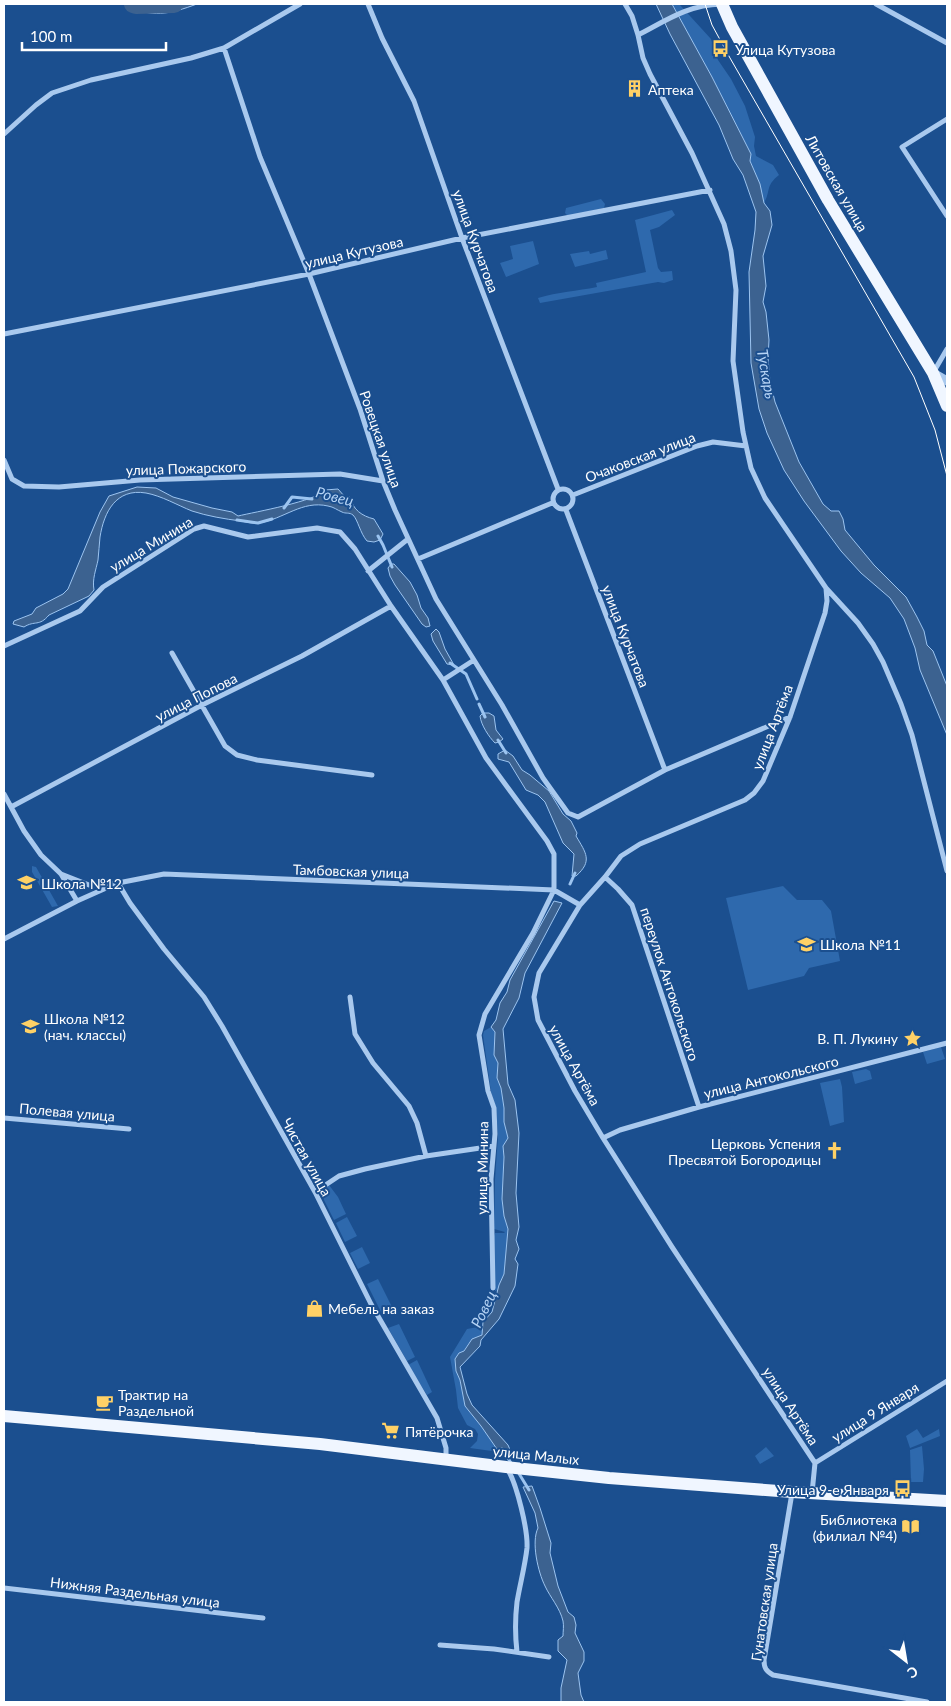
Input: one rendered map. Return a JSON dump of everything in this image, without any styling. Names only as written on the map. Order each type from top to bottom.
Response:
[{"type":"main road","name":"Литовская улица","points":[[722,4],[732,27],[828,200],[933,373],[947,406]]},
{"type":"main road","name":"улица Малых","points":[[4,1416],[320,1444],[609,1478],[792,1492],[947,1501]]},
{"type":"street","points":[[4,134],[52,93],[91,80],[192,58],[224,48],[300,4]]},
{"type":"street","name":"улица Курчатова","points":[[368,4],[382,38],[414,101],[462,238],[558,489]]},
{"type":"street","points":[[625,4],[638,35],[643,58],[710,190],[724,224],[732,251],[736,290],[733,361],[751,468],[765,498],[826,588],[873,644],[894,687],[912,735],[947,871]]},
{"type":"street","points":[[638,35],[698,5],[722,4]]},
{"type":"street","points":[[876,4],[947,43]]},
{"type":"street","name":"Ровецкая улица","points":[[224,48],[260,157],[309,274],[360,409],[383,481],[408,539],[436,599],[543,778],[568,813],[578,817],[665,770]]},
{"type":"street","points":[[947,119],[902,147],[947,216]]},
{"type":"street","name":"улица Кутузова","points":[[4,334],[309,274],[462,238],[710,190]]},
{"type":"street","points":[[947,349],[933,373],[947,381]]},
{"type":"street","name":"Очаковская улица","points":[[573,495],[697,446],[713,442],[746,446]]},
{"type":"street","name":"улица Пожарского","points":[[4,460],[12,479],[24,486],[59,487],[148,479],[340,474],[383,481]]},
{"type":"street","points":[[558,489],[566,490],[573,495],[572,503],[566,510],[560,509],[552,503],[558,489]]},
{"type":"street","points":[[418,559],[552,503]]},
{"type":"street","name":"улица Курчатова","points":[[566,510],[665,770]]},
{"type":"street","name":"улица Минина","points":[[4,646],[80,611],[103,587],[194,529],[204,526],[248,537],[317,528],[340,532],[355,549],[368,571]]},
{"type":"street","points":[[408,539],[368,571],[443,680],[486,758],[548,840],[554,854],[554,890]]},
{"type":"street","name":"улица Артёма","points":[[815,1463],[603,1138],[575,1091],[538,1020],[534,997],[539,973],[580,905],[621,856],[640,844],[745,800],[754,793],[763,781],[790,717],[825,613],[828,600],[826,588]]},
{"type":"street","name":"улица Попова","points":[[11,808],[202,705],[302,656],[391,606]]},
{"type":"street","points":[[172,653],[225,746],[237,755],[257,760],[372,776]]},
{"type":"street","points":[[443,680],[474,660]]},
{"type":"street","points":[[665,770],[790,717]]},
{"type":"street","name":"Тамбовская улица","points":[[4,794],[24,831],[41,855],[61,874],[77,901]]},
{"type":"street","name":"Тамбовская улица","points":[[61,874],[89,885],[118,883],[164,874],[554,890],[580,905]]},
{"type":"street","name":"переулок Антокольского","points":[[605,877],[632,905],[699,1107]]},
{"type":"street","name":"Тамбовская улица","points":[[4,939],[77,901],[118,883]]},
{"type":"street","name":"Чистая улица","points":[[118,883],[130,903],[204,998],[222,1026],[314,1192],[371,1304],[436,1418],[446,1448],[446,1460]]},
{"type":"street","name":"улица Минина","points":[[493,1288],[491,1179],[495,1134],[494,1108],[488,1091],[479,1035],[485,1014],[533,933],[554,890]]},
{"type":"street","points":[[350,997],[356,1034],[372,1063],[409,1106],[417,1123],[426,1156]]},
{"type":"street","name":"улица Антокольского","points":[[603,1138],[620,1130],[699,1107],[947,1043]]},
{"type":"street","name":"Полевая улица","points":[[4,1118],[129,1129]]},
{"type":"street","points":[[314,1192],[339,1176],[426,1156],[494,1146]]},
{"type":"street","name":"улица 9 Января","points":[[815,1463],[947,1380]]},
{"type":"street","points":[[812,1493],[815,1463]]},
{"type":"street","points":[[506,1467],[514,1479],[526,1533],[527,1548],[515,1623],[517,1652]]},
{"type":"street","name":"Гунатовская улица","points":[[792,1492],[764,1660],[767,1672],[927,1702]]},
{"type":"street","name":"Нижняя Раздельная улица","points":[[4,1588],[263,1618]]},
{"type":"street","points":[[440,1645],[549,1657]]},
{"type":"shaded area","points":[[672,4],[684,4],[680,5],[711,39],[718,60],[731,79],[745,106],[755,137],[756,156],[773,165],[779,175],[772,182],[764,203],[750,161],[751,154]]},
{"type":"shaded area","points":[[601,199],[605,204],[604,208],[568,216],[565,213],[566,208]]},
{"type":"shaded area","points":[[672,210],[675,215],[659,227],[650,230],[658,268],[661,272],[672,271],[673,280],[540,303],[538,298],[597,287],[596,283],[646,272],[635,220]]},
{"type":"shaded area","points":[[533,241],[539,264],[506,277],[500,263],[513,259],[510,246]]},
{"type":"shaded area","points":[[606,250],[608,259],[575,267],[570,254],[589,251],[590,254]]},
{"type":"shaded area","points":[[32,866],[36,867],[58,906],[52,907],[32,872]]},
{"type":"shaded area","points":[[783,886],[797,900],[822,900],[831,911],[840,961],[809,968],[804,976],[748,990],[726,898]]},
{"type":"shaded area","points":[[491,1027],[495,1032],[494,1055],[498,1063],[497,1078],[501,1088],[504,1122],[508,1138],[503,1146],[502,1199],[508,1229],[504,1274],[498,1290],[495,1291],[494,1236],[495,1233],[505,1232],[494,1229],[498,1136],[496,1108],[491,1092],[483,1035],[484,1031]]},
{"type":"shaded area","points":[[941,1047],[945,1059],[927,1064],[923,1052]]},
{"type":"shaded area","points":[[866,1069],[870,1071],[872,1079],[855,1084],[852,1072]]},
{"type":"shaded area","points":[[840,1079],[844,1122],[830,1126],[820,1083]]},
{"type":"shaded area","points":[[329,1185],[338,1197],[346,1214],[334,1220],[322,1193]]},
{"type":"shaded area","points":[[347,1217],[357,1236],[345,1242],[336,1223]]},
{"type":"shaded area","points":[[362,1247],[370,1263],[358,1269],[350,1253]]},
{"type":"shaded area","points":[[378,1279],[394,1311],[383,1316],[367,1284]]},
{"type":"shaded area","points":[[399,1324],[415,1357],[407,1361],[388,1328]]},
{"type":"shaded area","points":[[478,1327],[483,1329],[482,1335],[468,1345],[462,1354],[456,1371],[460,1380],[465,1406],[499,1452],[470,1448],[477,1441],[478,1434],[475,1429],[467,1425],[458,1408],[450,1357],[467,1329]]},
{"type":"shaded area","points":[[417,1360],[432,1392],[427,1395],[408,1365]]},
{"type":"shaded area","points":[[917,1429],[923,1438],[939,1429],[940,1436],[910,1448],[906,1436]]},
{"type":"shaded area","points":[[922,1446],[923,1482],[911,1482],[910,1450]]},
{"type":"shaded area","points":[[766,1447],[774,1456],[760,1464],[755,1456]]},
{"type":"water","points":[[125,4],[197,4],[169,12],[152,13],[134,9]]},
{"type":"water","points":[[656,4],[672,4],[751,154],[750,161],[760,184],[764,203],[770,211],[772,225],[763,256],[766,286],[763,302],[769,340],[770,381],[775,402],[799,462],[823,504],[831,511],[839,511],[845,530],[874,565],[906,597],[917,617],[924,631],[927,645],[933,651],[947,686],[947,735],[920,670],[915,648],[904,619],[890,598],[861,573],[841,551],[804,501],[784,470],[767,433],[759,409],[751,363],[749,272],[756,212],[743,175],[733,159],[719,125]]},
{"type":"water","points":[[137,487],[156,488],[173,497],[232,512],[238,516],[298,502],[320,494],[325,490],[338,489],[345,497],[350,497],[353,506],[359,512],[374,519],[383,534],[380,540],[374,542],[367,541],[353,515],[343,513],[328,506],[319,505],[301,508],[268,521],[255,523],[198,513],[152,494],[136,492],[127,494],[113,504],[105,519],[100,537],[94,590],[89,596],[49,615],[40,622],[24,627],[13,624],[14,621],[32,614],[36,608],[63,594],[68,589],[100,512],[109,496]]},
{"type":"water","points":[[391,564],[394,564],[410,582],[430,626],[426,627],[422,624],[395,585],[388,568]]},
{"type":"water","points":[[436,629],[454,665],[447,664],[433,641],[431,634]]},
{"type":"water","points":[[483,713],[489,713],[494,716],[496,730],[503,739],[499,742],[495,743],[486,731],[480,716]]},
{"type":"water","points":[[505,750],[513,756],[522,770],[549,791],[563,814],[571,821],[586,857],[585,866],[576,876],[572,876],[574,854],[563,843],[545,802],[538,795],[526,790],[509,762],[498,759],[498,754]]},
{"type":"water","points":[[554,901],[562,903],[525,973],[519,998],[503,1029],[508,1084],[515,1100],[519,1133],[516,1193],[519,1227],[516,1240],[519,1249],[515,1259],[518,1264],[515,1286],[499,1319],[481,1340],[480,1346],[460,1367],[472,1405],[508,1445],[511,1452],[499,1452],[465,1406],[460,1380],[456,1371],[455,1359],[459,1353],[464,1351],[472,1339],[482,1335],[483,1322],[492,1312],[504,1274],[508,1229],[502,1199],[503,1146],[508,1138],[504,1122],[501,1088],[497,1078],[498,1063],[494,1055],[495,1032],[491,1027],[496,1020],[500,1003],[507,992],[510,980]]},
{"type":"water","points":[[532,1486],[551,1543],[550,1553],[558,1586],[568,1612],[574,1617],[575,1633],[584,1652],[584,1661],[578,1673],[581,1695],[584,1702],[561,1702],[561,1688],[567,1660],[558,1651],[558,1640],[563,1636],[563,1623],[562,1616],[545,1586],[538,1565],[535,1541],[538,1528],[535,1513],[523,1487]]},
{"type":"waterway","name":"Тускарь","points":[[133,4],[174,4]]},
{"type":"waterway","name":"Ровец","points":[[284,508],[292,497],[312,499]]},
{"type":"waterway","name":"Ровец","points":[[237,520],[258,523],[272,519]]},
{"type":"waterway","name":"Ровец","points":[[378,536],[392,567]]},
{"type":"waterway","name":"Ровец","points":[[450,663],[466,674],[477,699]]},
{"type":"waterway","name":"Ровец","points":[[479,704],[485,717]]},
{"type":"waterway","name":"Ровец","points":[[498,740],[506,753]]},
{"type":"waterway","name":"Ровец","points":[[570,884],[575,873]]},
{"type":"waterway","name":"Ровец","points":[[502,1449],[511,1463]]},
{"type":"waterway","name":"Ровец","points":[[518,1472],[529,1490]]},
{"type":"tram line","points":[[705,4],[712,25],[730,58],[914,377],[935,430],[947,476]]},
{"type":"place","name":"Улица Кутузова","points":[[721,49]]},
{"type":"place","name":"Аптека","points":[[634,89]]},
{"type":"place","name":"Школа №12","points":[[27,883]]},
{"type":"place","name":"Школа №11","points":[[806,944]]},
{"type":"place","name":"Школа №12 (нач. классы)","points":[[30,1026]]},
{"type":"place","name":"В. П. Лукину","points":[[912,1038]]},
{"type":"place","name":"Церковь Успения Пресвятой Богородицы","points":[[835,1151]]},
{"type":"place","name":"Мебель на заказ","points":[[314,1308]]},
{"type":"place","name":"Трактир на Раздельной","points":[[104,1402]]},
{"type":"place","name":"Пятёрочка","points":[[391,1431]]},
{"type":"place","name":"Улица 9-е Января","points":[[903,1489]]},
{"type":"place","name":"Библиотека (филиал №4)","points":[[911,1527]]}]
